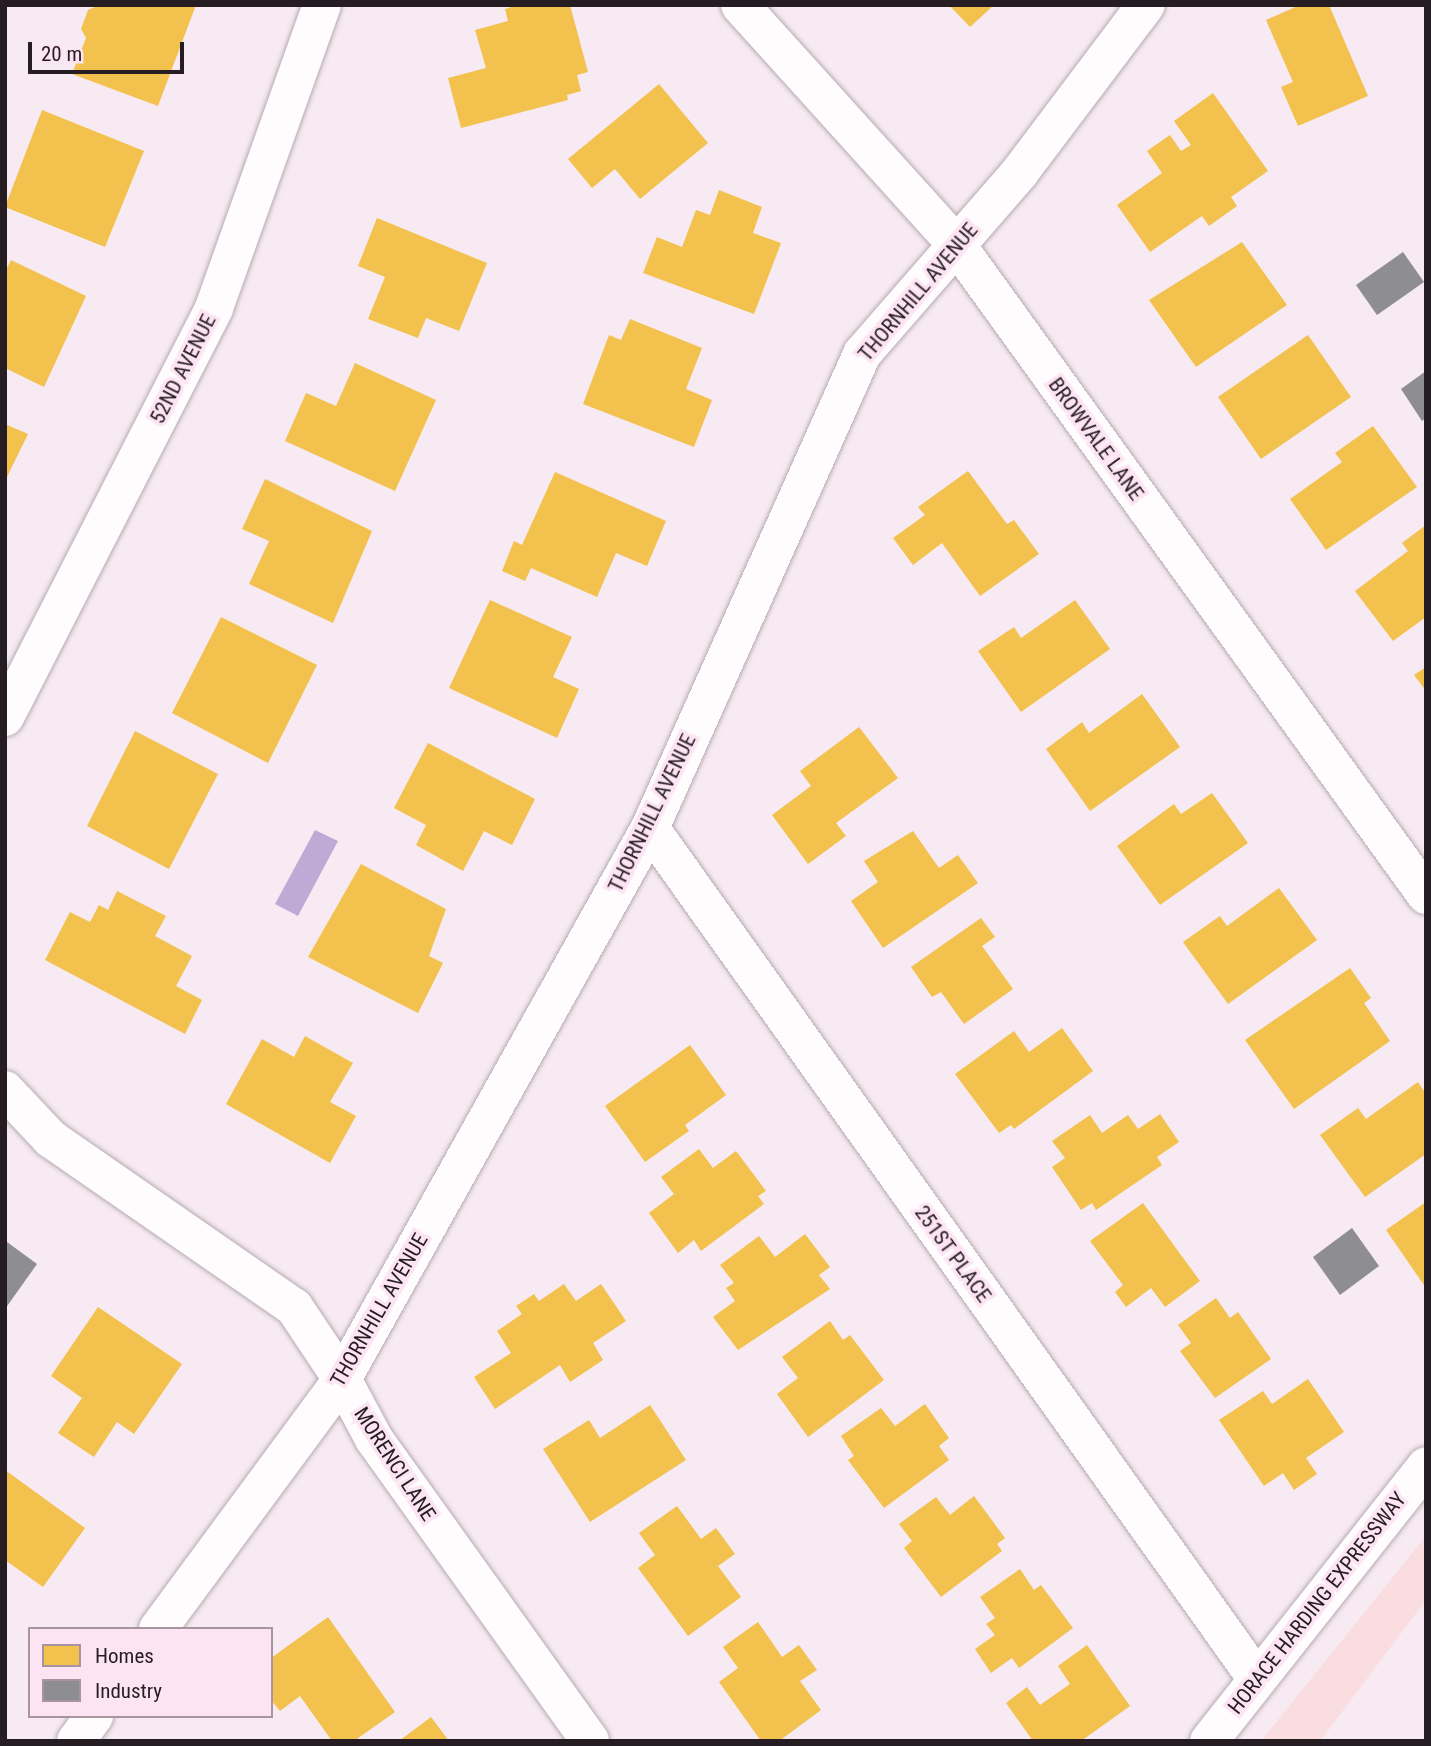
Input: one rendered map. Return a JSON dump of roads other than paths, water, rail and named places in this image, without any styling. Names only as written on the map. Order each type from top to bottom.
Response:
[{"type":"street","name":"52ND AVENUE","points":[[5,717],[214,308],[322,5]]},
{"type":"street","name":"BROWVALE LANE","points":[[740,5],[956,244],[1426,895]]},
{"type":"street","name":"THORNHILL AVENUE","points":[[159,1627],[342,1379],[650,828],[862,355],[1020,172],[1146,5]]},
{"type":"street","name":"251ST PLACE","points":[[650,828],[1258,1679]]},
{"type":"street","name":"MORENCI LANE","points":[[5,1090],[51,1139],[294,1307],[342,1379],[374,1439],[590,1741]]},
{"type":"street","name":"HORACE HARDING EXPRESSWAY","points":[[1209,1741],[1426,1465]]},
{"type":"street","points":[[76,1741],[93,1718]]}]
